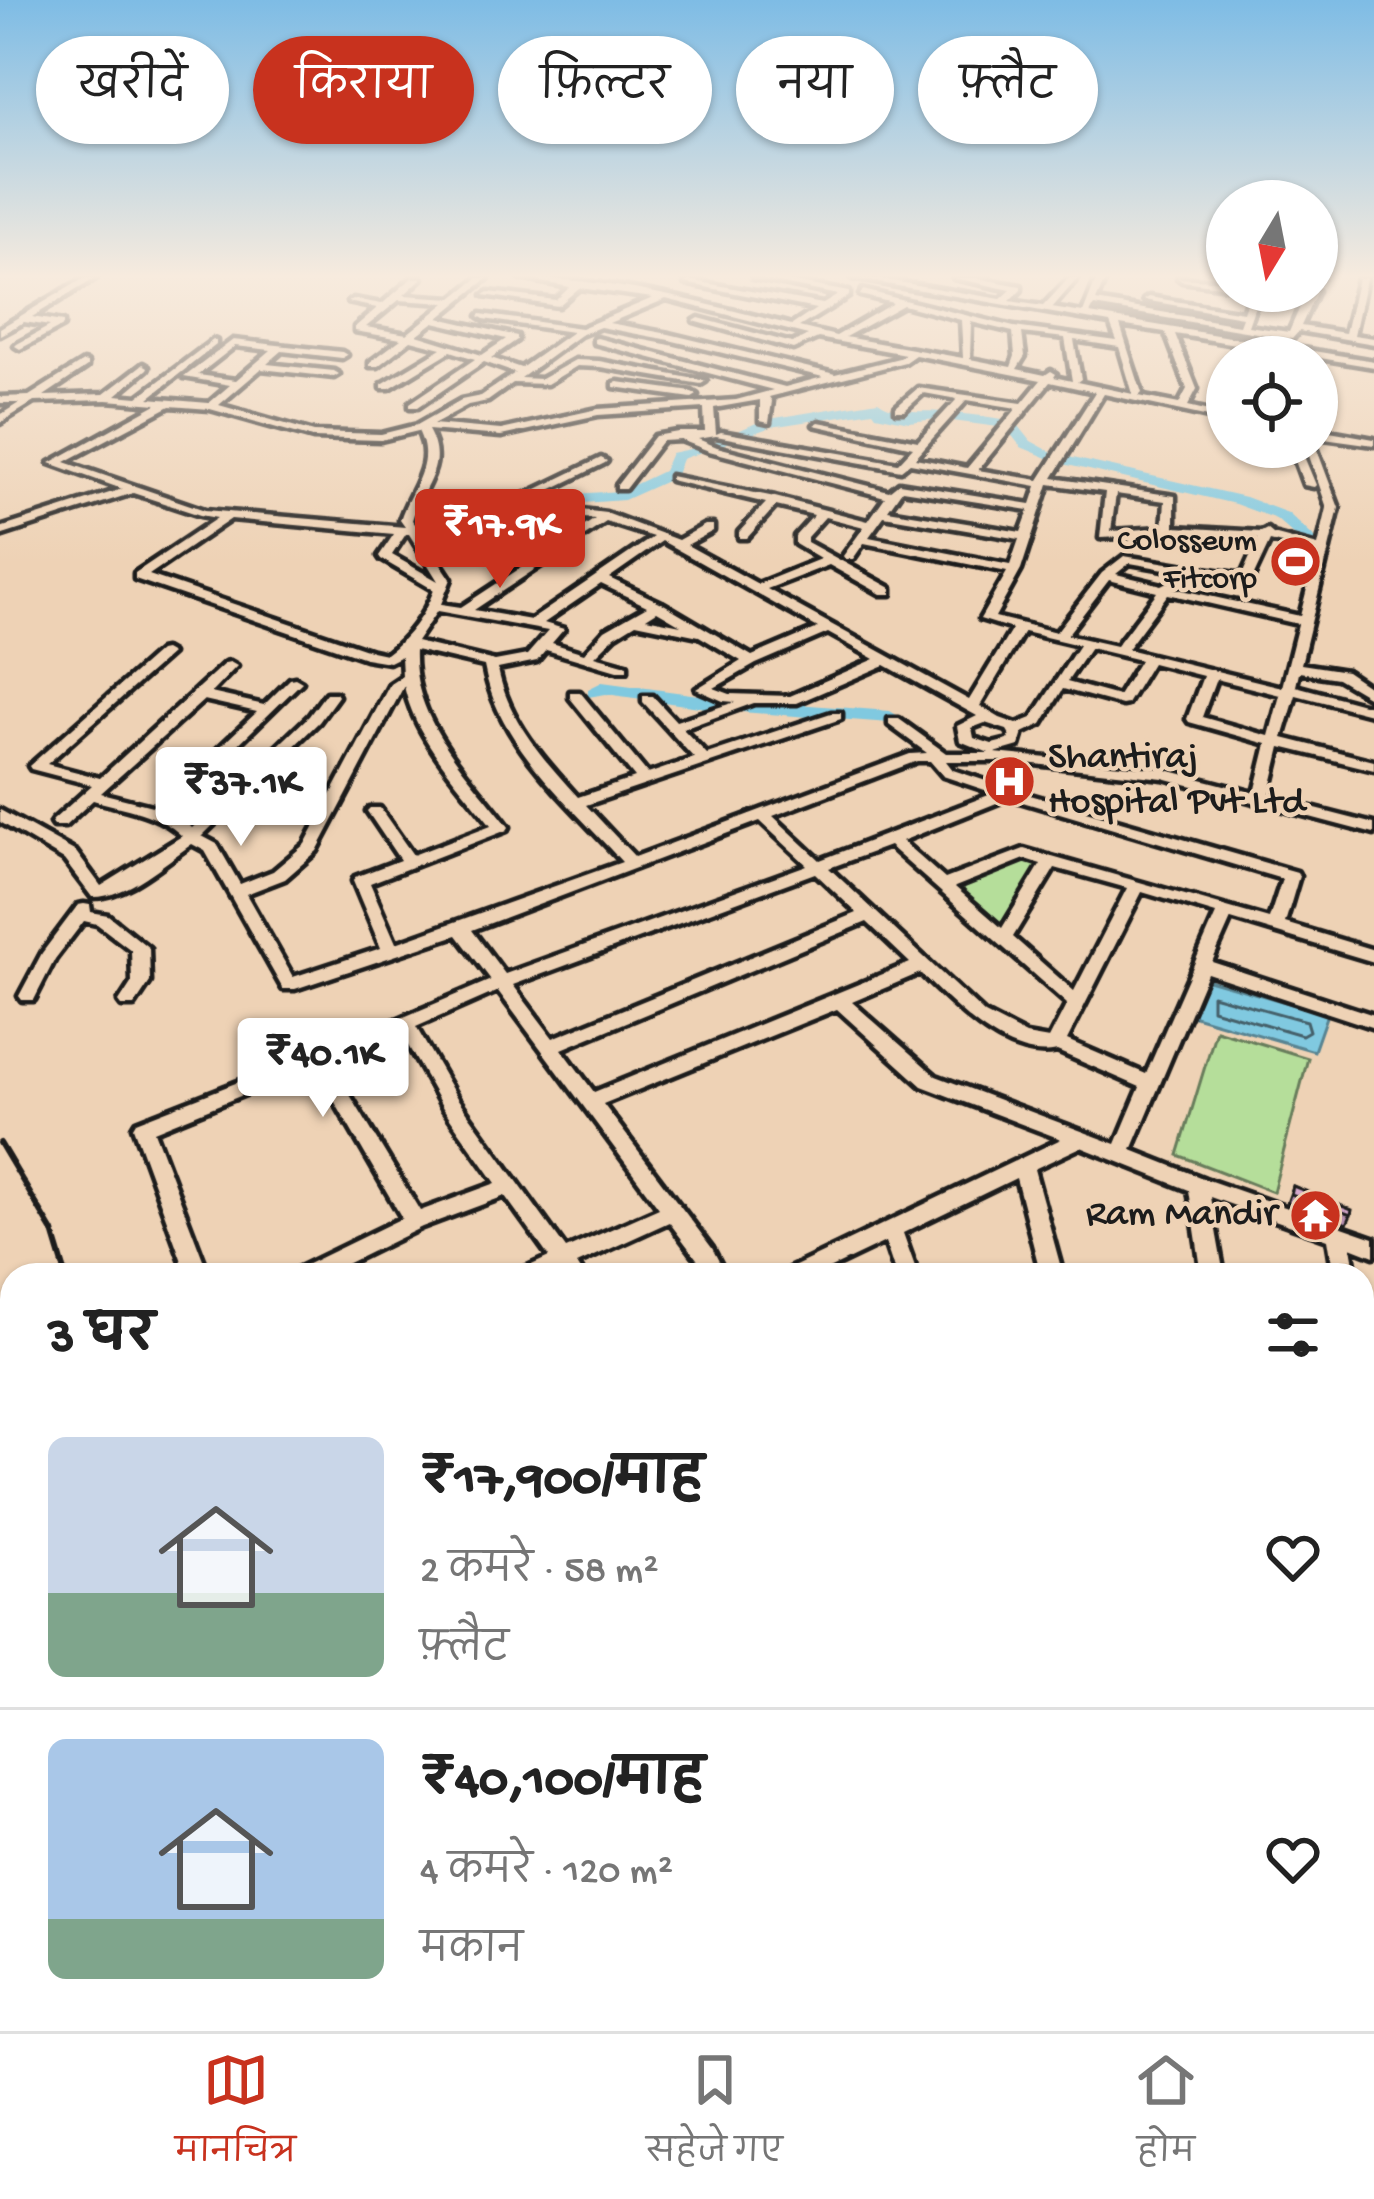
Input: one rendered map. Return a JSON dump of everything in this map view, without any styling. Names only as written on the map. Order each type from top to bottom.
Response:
[{"type":"street","points":[[0,420],[72,373]]},
{"type":"street","points":[[107,398],[136,373]]},
{"type":"street","points":[[141,399],[175,373]]},
{"type":"street","points":[[194,373],[189,377],[238,383]]},
{"type":"street","points":[[211,406],[250,373]]},
{"type":"street","points":[[284,385],[297,373]]},
{"type":"street","points":[[324,373],[334,374]]},
{"type":"street","points":[[386,386],[408,373]]},
{"type":"street","points":[[414,405],[462,373]]},
{"type":"street","points":[[0,400],[141,399],[211,406],[334,439],[381,437],[422,427],[465,402],[484,399],[522,373]]},
{"type":"street","points":[[511,380],[543,382],[559,373]]},
{"type":"street","points":[[598,412],[629,373]]},
{"type":"street","points":[[672,373],[785,390]]},
{"type":"street","points":[[698,373],[706,376]]},
{"type":"street","points":[[817,373],[831,376]]},
{"type":"street","points":[[422,427],[501,433],[598,412],[709,406],[845,373]]},
{"type":"street","points":[[1032,373],[1206,410]]},
{"type":"street","points":[[1038,373],[1206,412]]},
{"type":"street","points":[[1075,373],[1076,379]]},
{"type":"street","points":[[1131,373],[1137,393]]},
{"type":"street","points":[[1184,404],[1192,389],[1186,373]]},
{"type":"street","points":[[684,409],[706,376]]},
{"type":"street","points":[[970,472],[1049,376]]},
{"type":"street","points":[[618,386],[692,394]]},
{"type":"street","points":[[900,410],[919,390],[1024,406]]},
{"type":"street","points":[[1101,390],[1044,482],[1015,570],[987,619],[1374,711]]},
{"type":"street","points":[[762,395],[767,402],[765,421]]},
{"type":"street","points":[[721,435],[898,467],[910,460],[964,397]]},
{"type":"street","points":[[168,402],[56,463],[194,511],[406,530],[456,524],[515,503],[601,461]]},
{"type":"street","points":[[621,487],[656,440],[678,434],[711,435],[709,406]]},
{"type":"street","points":[[819,425],[921,445]]},
{"type":"street","points":[[422,427],[433,449],[428,482],[407,512],[406,530],[385,556],[442,589]]},
{"type":"street","points":[[678,434],[767,480],[775,500]]},
{"type":"street","points":[[1338,436],[1374,442]]},
{"type":"street","points":[[767,480],[802,451]]},
{"type":"street","points":[[910,460],[1172,498],[1169,530]]},
{"type":"street","points":[[1305,468],[1328,515]]},
{"type":"street","points":[[1262,799],[1333,506],[1316,468]]},
{"type":"street","points":[[674,478],[767,480],[890,494]]},
{"type":"street","points":[[849,556],[890,494],[903,486],[1036,508]]},
{"type":"street","points":[[1111,488],[1104,535],[1169,530],[1267,533],[1324,552]]},
{"type":"street","points":[[0,532],[130,490]]},
{"type":"street","points":[[775,500],[872,525]]},
{"type":"street","points":[[743,536],[775,500]]},
{"type":"street","points":[[515,503],[526,509],[606,518],[662,536],[1015,730],[1037,721],[1088,643]]},
{"type":"street","points":[[823,512],[800,542],[886,591]]},
{"type":"street","points":[[881,512],[1028,537]]},
{"type":"street","points":[[227,516],[139,576],[389,658],[409,644],[434,606],[444,576],[406,530]]},
{"type":"street","points":[[465,610],[606,518]]},
{"type":"street","points":[[946,558],[957,527]]},
{"type":"street","points":[[679,544],[709,528]]},
{"type":"street","points":[[1237,608],[1267,533]]},
{"type":"street","points":[[535,623],[662,536]]},
{"type":"street","points":[[863,539],[1015,570]]},
{"type":"street","points":[[1060,635],[1106,576],[1132,558],[1245,579]]},
{"type":"street","points":[[759,588],[827,561]]},
{"type":"street","points":[[1119,651],[1181,567]]},
{"type":"street","points":[[1106,576],[1307,622]]},
{"type":"street","points":[[599,578],[751,661]]},
{"type":"street","points":[[409,644],[490,666],[526,661],[546,646],[557,629],[434,606]]},
{"type":"street","points":[[587,658],[610,633],[657,606]]},
{"type":"street","points":[[634,619],[683,633],[701,632]]},
{"type":"street","points":[[973,706],[1021,626]]},
{"type":"street","points":[[745,703],[703,689],[751,661],[831,627]]},
{"type":"street","points":[[391,951],[361,881],[501,827],[437,744],[407,679],[409,644]]},
{"type":"street","points":[[546,646],[622,668]]},
{"type":"street","points":[[164,654],[36,766],[159,813],[211,848],[289,985],[461,928],[905,760],[1004,753],[1014,743],[1015,730]]},
{"type":"street","points":[[1059,684],[1122,701],[1148,658]]},
{"type":"street","points":[[677,727],[745,703],[802,698],[887,659]]},
{"type":"street","points":[[59,823],[230,666]]},
{"type":"street","points":[[490,666],[495,690],[514,727],[631,862]]},
{"type":"street","points":[[1296,667],[1341,674],[1374,696]]},
{"type":"street","points":[[1211,674],[1194,719],[1373,762]]},
{"type":"street","points":[[236,892],[279,875],[311,848],[397,684],[407,679]]},
{"type":"street","points":[[159,813],[295,682]]},
{"type":"street","points":[[201,694],[267,710]]},
{"type":"street","points":[[575,694],[644,778]]},
{"type":"street","points":[[28,996],[48,957],[98,893],[116,887],[192,837],[314,719],[331,696]]},
{"type":"street","points":[[648,699],[703,759]]},
{"type":"street","points":[[578,802],[836,716]]},
{"type":"street","points":[[993,719],[968,722],[962,731],[974,745],[1004,753],[1178,776],[1374,829]]},
{"type":"street","points":[[894,722],[937,756],[947,773],[1291,876]]},
{"type":"street","points":[[194,1263],[143,1127],[502,982],[1008,793]]},
{"type":"street","points":[[376,811],[409,861]]},
{"type":"street","points":[[761,813],[980,1019],[1021,1041],[1050,1047],[1078,1004],[1137,885]]},
{"type":"street","points":[[0,815],[70,856],[98,893]]},
{"type":"street","points":[[891,840],[1078,1004]]},
{"type":"street","points":[[1275,927],[1299,853]]},
{"type":"street","points":[[944,885],[1020,854],[1374,956]]},
{"type":"street","points":[[1004,938],[1051,860]]},
{"type":"street","points":[[1121,1154],[1225,912]]},
{"type":"street","points":[[79,915],[102,919],[140,948],[140,982],[128,1002]]},
{"type":"street","points":[[550,1047],[869,915]]},
{"type":"street","points":[[461,928],[707,1263]]},
{"type":"street","points":[[591,1101],[922,965]]},
{"type":"street","points":[[1202,965],[1374,1022]]},
{"type":"street","points":[[839,1000],[929,1081],[1374,1247]]},
{"type":"street","points":[[405,1024],[451,1103],[564,1263]]},
{"type":"street","points":[[1056,1043],[1150,1083]]},
{"type":"street","points":[[318,1057],[415,1221]]},
{"type":"street","points":[[821,1263],[1081,1138]]},
{"type":"street","points":[[1023,1166],[1049,1263]]},
{"type":"street","points":[[1198,1185],[1211,1263]]},
{"type":"street","points":[[329,1263],[415,1221],[510,1186]]},
{"type":"street","points":[[575,1263],[673,1212]]},
{"type":"street","points":[[891,1229],[904,1263]]},
{"type":"street","points":[[1338,1234],[1343,1263]]},
{"type":"green space","points":[[1022,860],[1032,861],[1038,869],[1005,922],[995,921],[963,892],[964,885]]},
{"type":"green space","points":[[1216,1030],[1308,1058],[1273,1192],[1178,1155]]},
{"type":"water","points":[[1205,979],[1327,1014],[1314,1051],[1191,1015]]},
{"type":"building","points":[[1293,1186],[1352,1210],[1351,1215],[1291,1194]]},
{"type":"waterway","points":[[878,405],[881,412],[909,418],[937,415],[1010,424],[1026,444],[1050,455]]},
{"type":"waterway","points":[[711,446],[768,423],[877,406]]},
{"type":"waterway","points":[[540,501],[624,495],[670,474],[676,456],[700,449]]},
{"type":"waterway","points":[[1064,460],[1240,500],[1282,516],[1309,540]]},
{"type":"waterway","points":[[423,535],[491,518]]},
{"type":"waterway","points":[[595,693],[602,688],[728,705],[890,717]]},
{"type":"railway","points":[[0,1143],[53,1232],[62,1263]]},
{"type":"place","name":"Colosseum Fitcorp","points":[[1296,562]]},
{"type":"place","name":"Shantiraj Hospital Pvt Ltd","points":[[1009,781]]},
{"type":"place","name":"Ram Mandir","points":[[1316,1216]]}]
